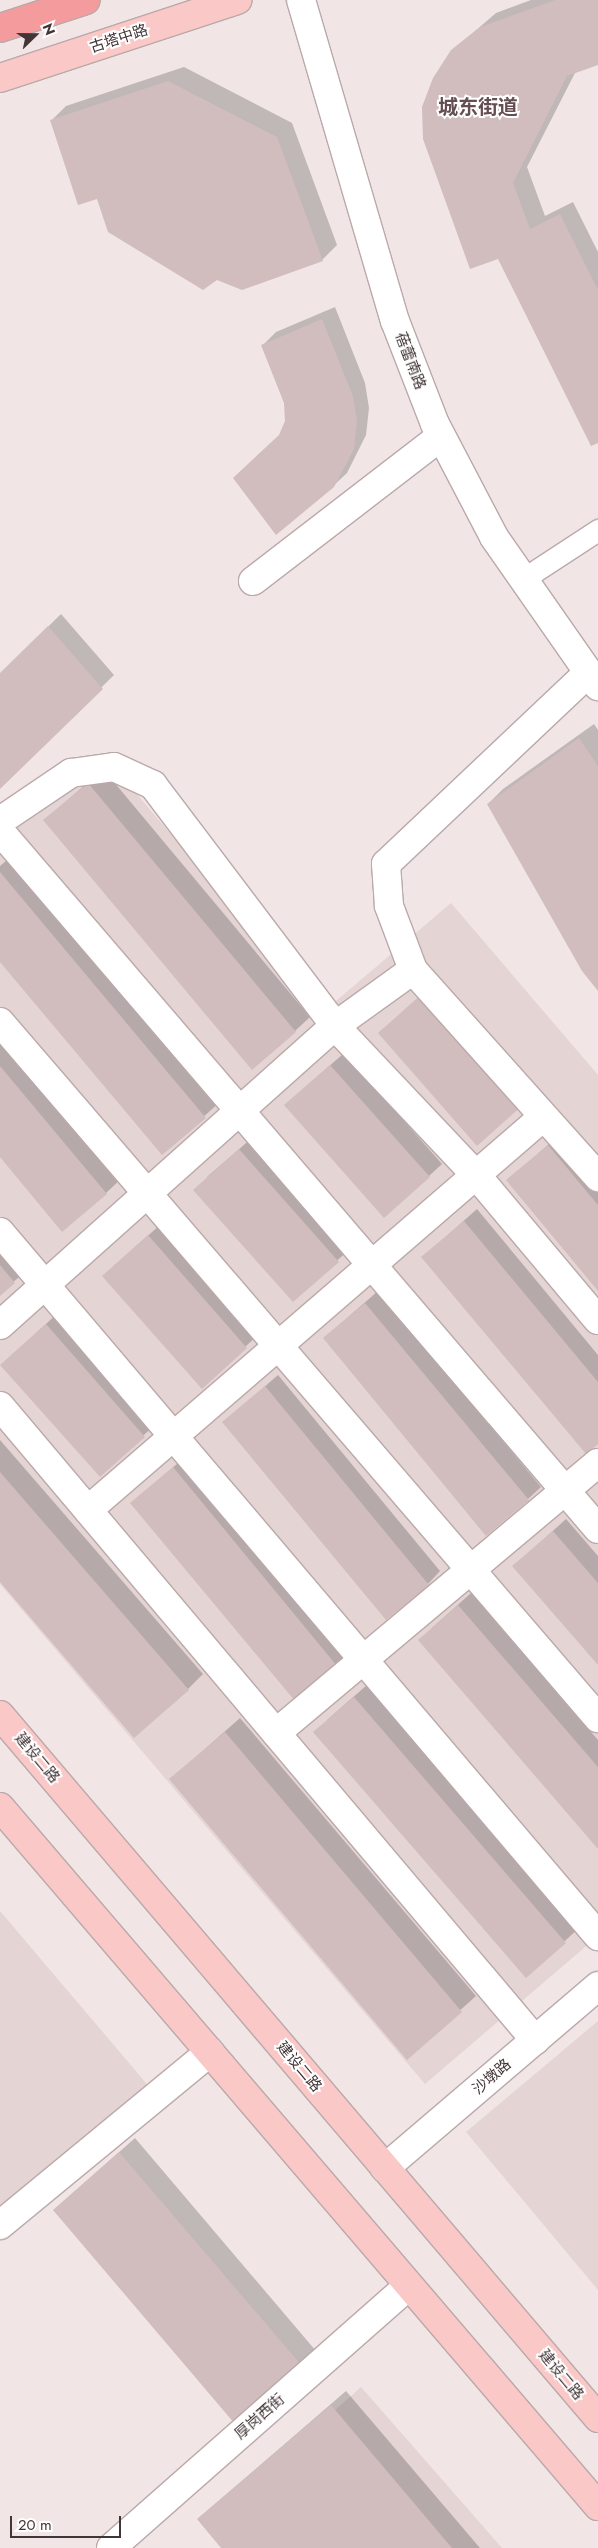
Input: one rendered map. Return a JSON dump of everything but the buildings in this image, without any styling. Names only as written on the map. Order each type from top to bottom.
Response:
[{"type":"main road","points":[[0,28],[86,0]]},
{"type":"main road","name":"古塔中路","points":[[0,78],[237,0]]},
{"type":"main road","name":"建设二路","points":[[0,1715],[598,2418]]},
{"type":"main road","points":[[0,1806],[598,2506]]},
{"type":"street","name":"蓓蕾南路","points":[[301,0],[395,322],[441,436],[494,537],[593,680]]},
{"type":"street","points":[[253,581],[441,436]]},
{"type":"street","points":[[593,680],[386,864],[389,906],[413,970],[598,1177]]},
{"type":"street","points":[[0,821],[71,772],[114,767],[153,785],[335,1026],[477,1176],[598,1320]]},
{"type":"street","points":[[0,831],[598,1529]]},
{"type":"street","points":[[0,1325],[150,1194],[240,1110],[335,1026],[413,970]]},
{"type":"street","points":[[0,1022],[150,1194],[598,1718]]},
{"type":"street","points":[[88,1510],[477,1176],[543,1117]]},
{"type":"street","points":[[0,1232],[598,1936]]},
{"type":"street","points":[[1,1410],[88,1510],[535,2040]]},
{"type":"street","points":[[276,1733],[598,1463]]},
{"type":"street","name":"沙墩路","points":[[385,2168],[598,1986]]},
{"type":"street","points":[[0,2225],[210,2052]]},
{"type":"street","name":"厚岗西街","points":[[111,2548],[409,2285]]},
{"type":"lane","points":[[523,579],[598,530]]},
{"type":"shaded area","points":[[114,767],[322,1013],[451,903],[598,1075],[598,1936],[425,2084],[0,1584],[0,833],[71,773]]},
{"type":"shaded area","points":[[0,1911],[157,2096],[0,2229]]},
{"type":"shaded area","points":[[598,2021],[598,2290],[466,2132]]},
{"type":"shaded area","points":[[361,2387],[502,2548],[234,2548],[210,2521]]},
{"type":"district","name":"城东街道","points":[[478,107]]}]
